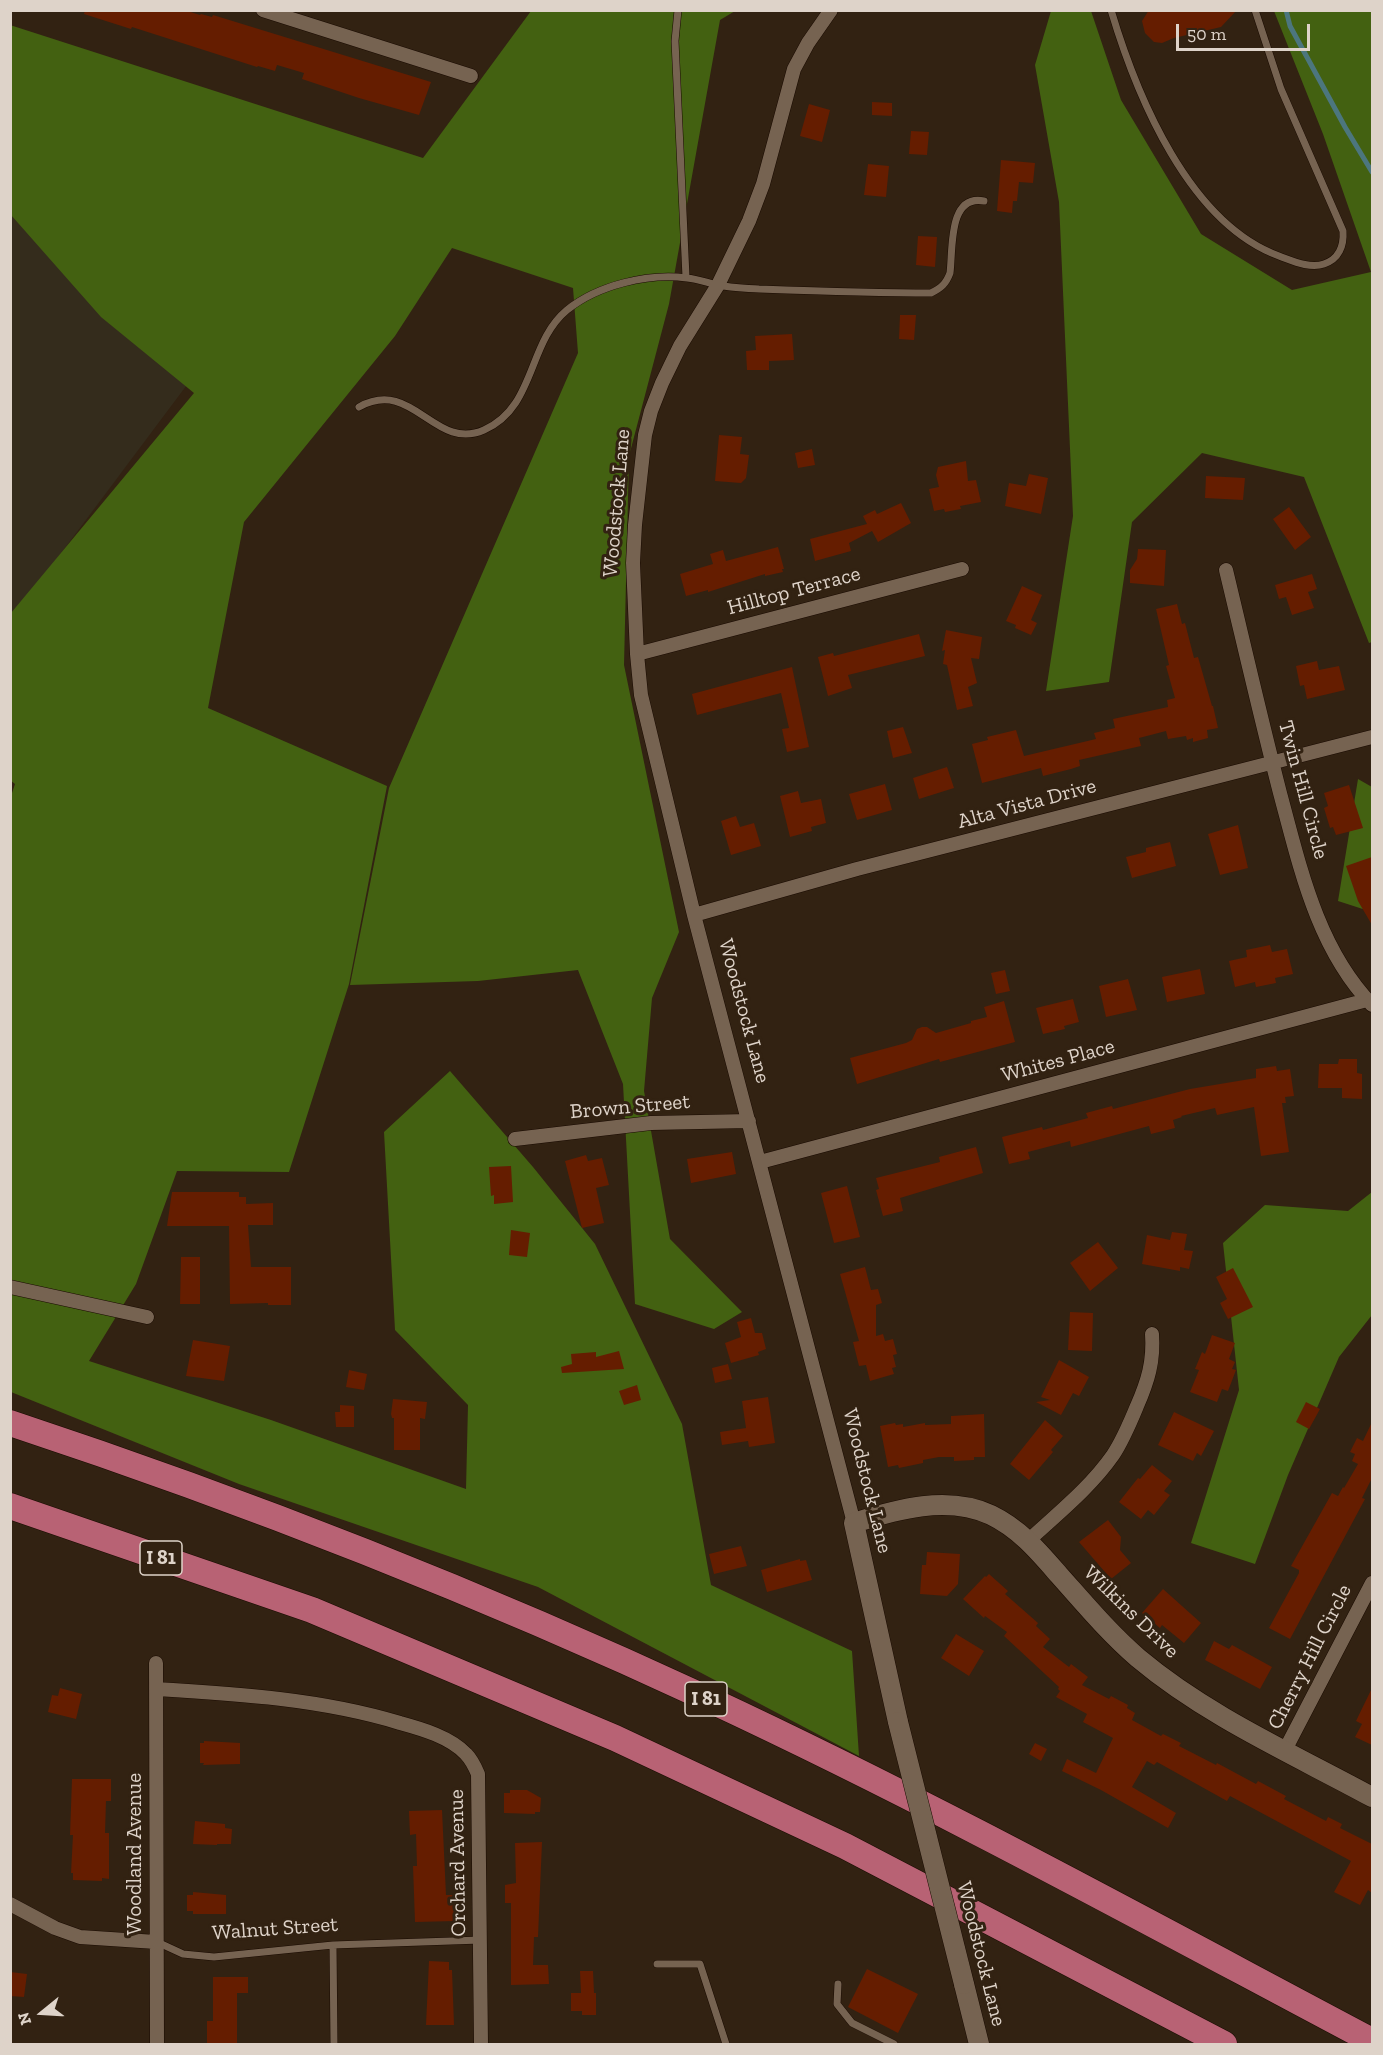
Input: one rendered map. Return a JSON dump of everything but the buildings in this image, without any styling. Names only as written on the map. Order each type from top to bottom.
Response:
[{"type":"highway","name":"I 81","points":[[10,1423],[261,1511],[385,1560],[542,1625],[710,1700],[996,1842],[1372,2041]]},
{"type":"highway","name":"I 81","points":[[10,1506],[312,1610],[615,1738],[845,1846],[1224,2044]]},
{"type":"street","points":[[263,10],[471,76]]},
{"type":"street","name":"Woodstock Lane","points":[[831,10],[808,43],[794,69],[760,193],[749,221],[718,285],[680,346],[651,411],[645,435],[635,525],[633,563],[637,654],[641,695],[693,915],[854,1523],[898,1722],[979,2044]]},
{"type":"street","name":"Hilltop Terrace","points":[[637,654],[962,568]]},
{"type":"street","name":"Twin Hill Circle","points":[[1226,570],[1272,762],[1294,845],[1317,916],[1330,947],[1370,1003]]},
{"type":"street","name":"Alta Vista Drive","points":[[693,915],[1372,737]]},
{"type":"street","name":"Whites Place","points":[[760,1162],[1370,1003]]},
{"type":"street","name":"Brown Street","points":[[515,1139],[651,1123],[749,1121]]},
{"type":"street","points":[[10,1287],[147,1317]]},
{"type":"street","points":[[1028,1540],[1093,1479],[1124,1437],[1154,1356],[1152,1334]]},
{"type":"street","name":"Wilkins Drive","points":[[854,1523],[885,1513],[915,1507],[946,1506],[968,1508],[1010,1525],[1028,1540],[1101,1622],[1136,1656],[1171,1684],[1208,1708],[1372,1797]]},
{"type":"street","name":"Cherry Hill Circle","points":[[1285,1750],[1372,1583]]},
{"type":"street","name":"Woodland Avenue","points":[[156,1663],[157,2044]]},
{"type":"street","name":"Orchard Avenue","points":[[156,1689],[301,1701],[362,1711],[418,1728],[466,1753],[478,1774],[481,2044]]},
{"type":"street","name":"Walnut Street","points":[[10,1904],[45,1923],[80,1937],[156,1942]]},
{"type":"lane","points":[[678,10],[675,41],[686,277]]},
{"type":"lane","points":[[1111,10],[1120,39],[1153,118],[1175,159],[1202,199],[1234,231],[1267,252],[1293,261],[1312,265],[1324,264],[1335,258],[1341,250],[1344,242],[1343,231],[1281,89],[1256,10]]},
{"type":"lane","points":[[359,407],[379,399],[395,400],[407,405],[445,430],[458,434],[472,434],[485,429],[500,420],[514,406],[524,390],[548,334],[566,311],[598,292],[628,282],[653,278],[686,277],[718,285],[848,293],[931,293],[940,289],[950,273],[957,214],[962,206],[970,201],[984,201]]},
{"type":"lane","name":"Walnut Street","points":[[156,1942],[183,1954],[214,1957],[333,1945],[481,1941]]},
{"type":"lane","points":[[333,1945],[334,2044]]},
{"type":"lane","points":[[657,1964],[700,1964],[726,2044]]},
{"type":"lane","points":[[838,1984],[837,2004],[852,2023],[882,2042],[894,2044]]},
{"type":"shaded area","points":[[11,55],[258,290],[11,620]]},
{"type":"green space","points":[[531,11],[735,11],[720,20],[669,304],[629,456],[624,665],[679,932],[652,998],[644,1091],[670,1239],[742,1312],[714,1329],[635,1304],[623,1084],[578,970],[478,981],[350,985],[389,788],[578,353],[573,288],[452,248],[395,336],[244,522],[208,708],[387,786],[349,984],[289,1172],[177,1171],[136,1284],[89,1361],[271,1420],[466,1489],[468,1405],[395,1330],[384,1132],[450,1071],[533,1167],[595,1244],[682,1424],[711,1585],[852,1651],[859,1756],[538,1587],[239,1484],[11,1392],[10,799],[15,784],[10,780],[11,613],[194,393],[101,317],[11,215],[10,25],[423,158]]},
{"type":"green space","points":[[1051,11],[1091,11],[1121,100],[1201,234],[1292,290],[1371,272],[1323,134],[1274,11],[1372,11],[1372,642],[1369,643],[1304,477],[1202,453],[1132,522],[1109,682],[1046,691],[1073,516],[1059,202],[1035,65]]},
{"type":"green space","points":[[1358,779],[1372,787],[1372,912],[1338,901]]},
{"type":"green space","points":[[1372,1192],[1372,1315],[1339,1357],[1288,1475],[1255,1564],[1191,1543],[1239,1390],[1223,1243],[1265,1205],[1348,1211]]},
{"type":"waterway","points":[[1286,10],[1290,26],[1372,172]]}]
